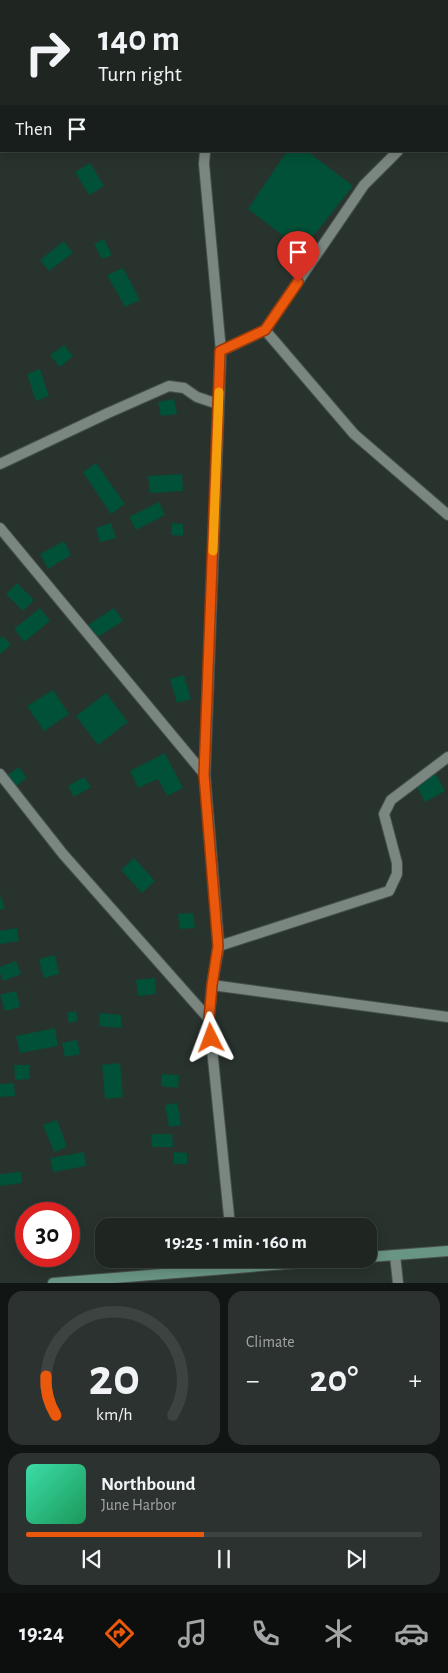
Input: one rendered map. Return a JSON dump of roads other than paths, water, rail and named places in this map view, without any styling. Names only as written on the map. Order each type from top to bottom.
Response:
[{"type":"main road","points":[[377,1256],[448,1251]]},
{"type":"main road","points":[[53,1283],[189,1268]]},
{"type":"street","points":[[205,152],[204,164],[220,351],[204,775],[218,946],[209,1019],[229,1218]]},
{"type":"street","points":[[220,351],[265,330],[364,184],[397,152]]},
{"type":"street","points":[[265,330],[354,434],[448,515]]},
{"type":"street","points":[[0,464],[169,386],[184,388],[196,396],[218,404]]},
{"type":"street","points":[[0,528],[204,775]]},
{"type":"street","points":[[218,946],[389,891],[396,874],[397,863],[384,814],[391,800],[448,757]]},
{"type":"street","points":[[0,774],[63,854],[209,1019]]},
{"type":"street","points":[[212,985],[448,1017]]},
{"type":"street","points":[[395,1255],[398,1283]]}]
